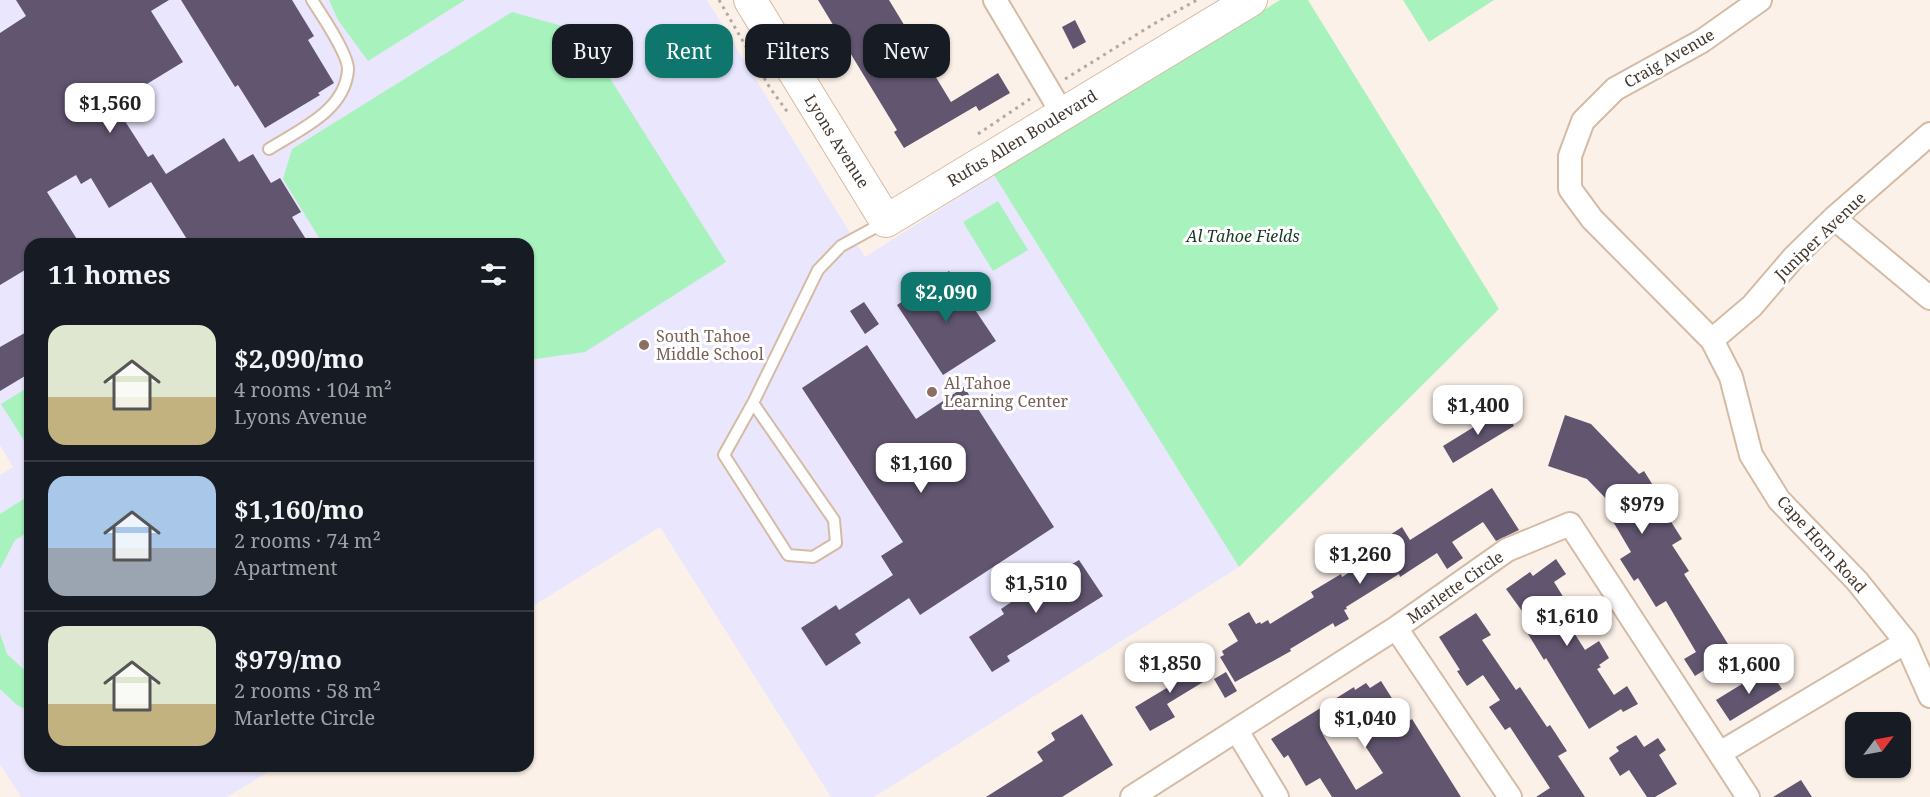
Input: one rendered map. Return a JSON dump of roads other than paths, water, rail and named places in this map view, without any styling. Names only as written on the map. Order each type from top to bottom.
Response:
[{"type":"street","name":"Lyons Avenue","points":[[750,0],[886,221]]},
{"type":"street","points":[[995,0],[1061,98]]},
{"type":"street","name":"Rufus Allen Boulevard","points":[[886,221],[1061,98],[1251,0]]},
{"type":"street","name":"Craig Avenue","points":[[1570,156],[1583,121],[1614,89],[1702,41],[1760,0]]},
{"type":"street","name":"Juniper Avenue","points":[[1712,340],[1752,306],[1794,257],[1834,218],[1930,134]]},
{"type":"street","name":"Cape Horn Road","points":[[1570,156],[1570,189],[1592,219],[1712,340],[1731,377],[1751,455],[1779,500],[1857,581],[1906,642],[1930,696]]},
{"type":"street","points":[[1834,218],[1930,298]]},
{"type":"street","name":"Marlette Circle","points":[[1132,797],[1396,628],[1507,550],[1570,524],[1748,797]]},
{"type":"street","points":[[1396,628],[1510,797]]},
{"type":"street","points":[[1720,753],[1906,642]]},
{"type":"street","points":[[1237,731],[1277,797]]},
{"type":"lane","points":[[269,149],[327,112],[341,94],[348,69],[334,34],[312,0]]},
{"type":"lane","points":[[753,403],[834,520],[836,543],[813,557],[788,555],[724,455],[753,403],[818,270],[841,246],[886,221]]},
{"type":"place","name":"South Tahoe Middle School","points":[[644,345]]},
{"type":"place","name":"Al Tahoe Learning Center","points":[[932,392]]},
{"type":"park label","name":"Al Tahoe Fields","points":[[1243,236]]}]
